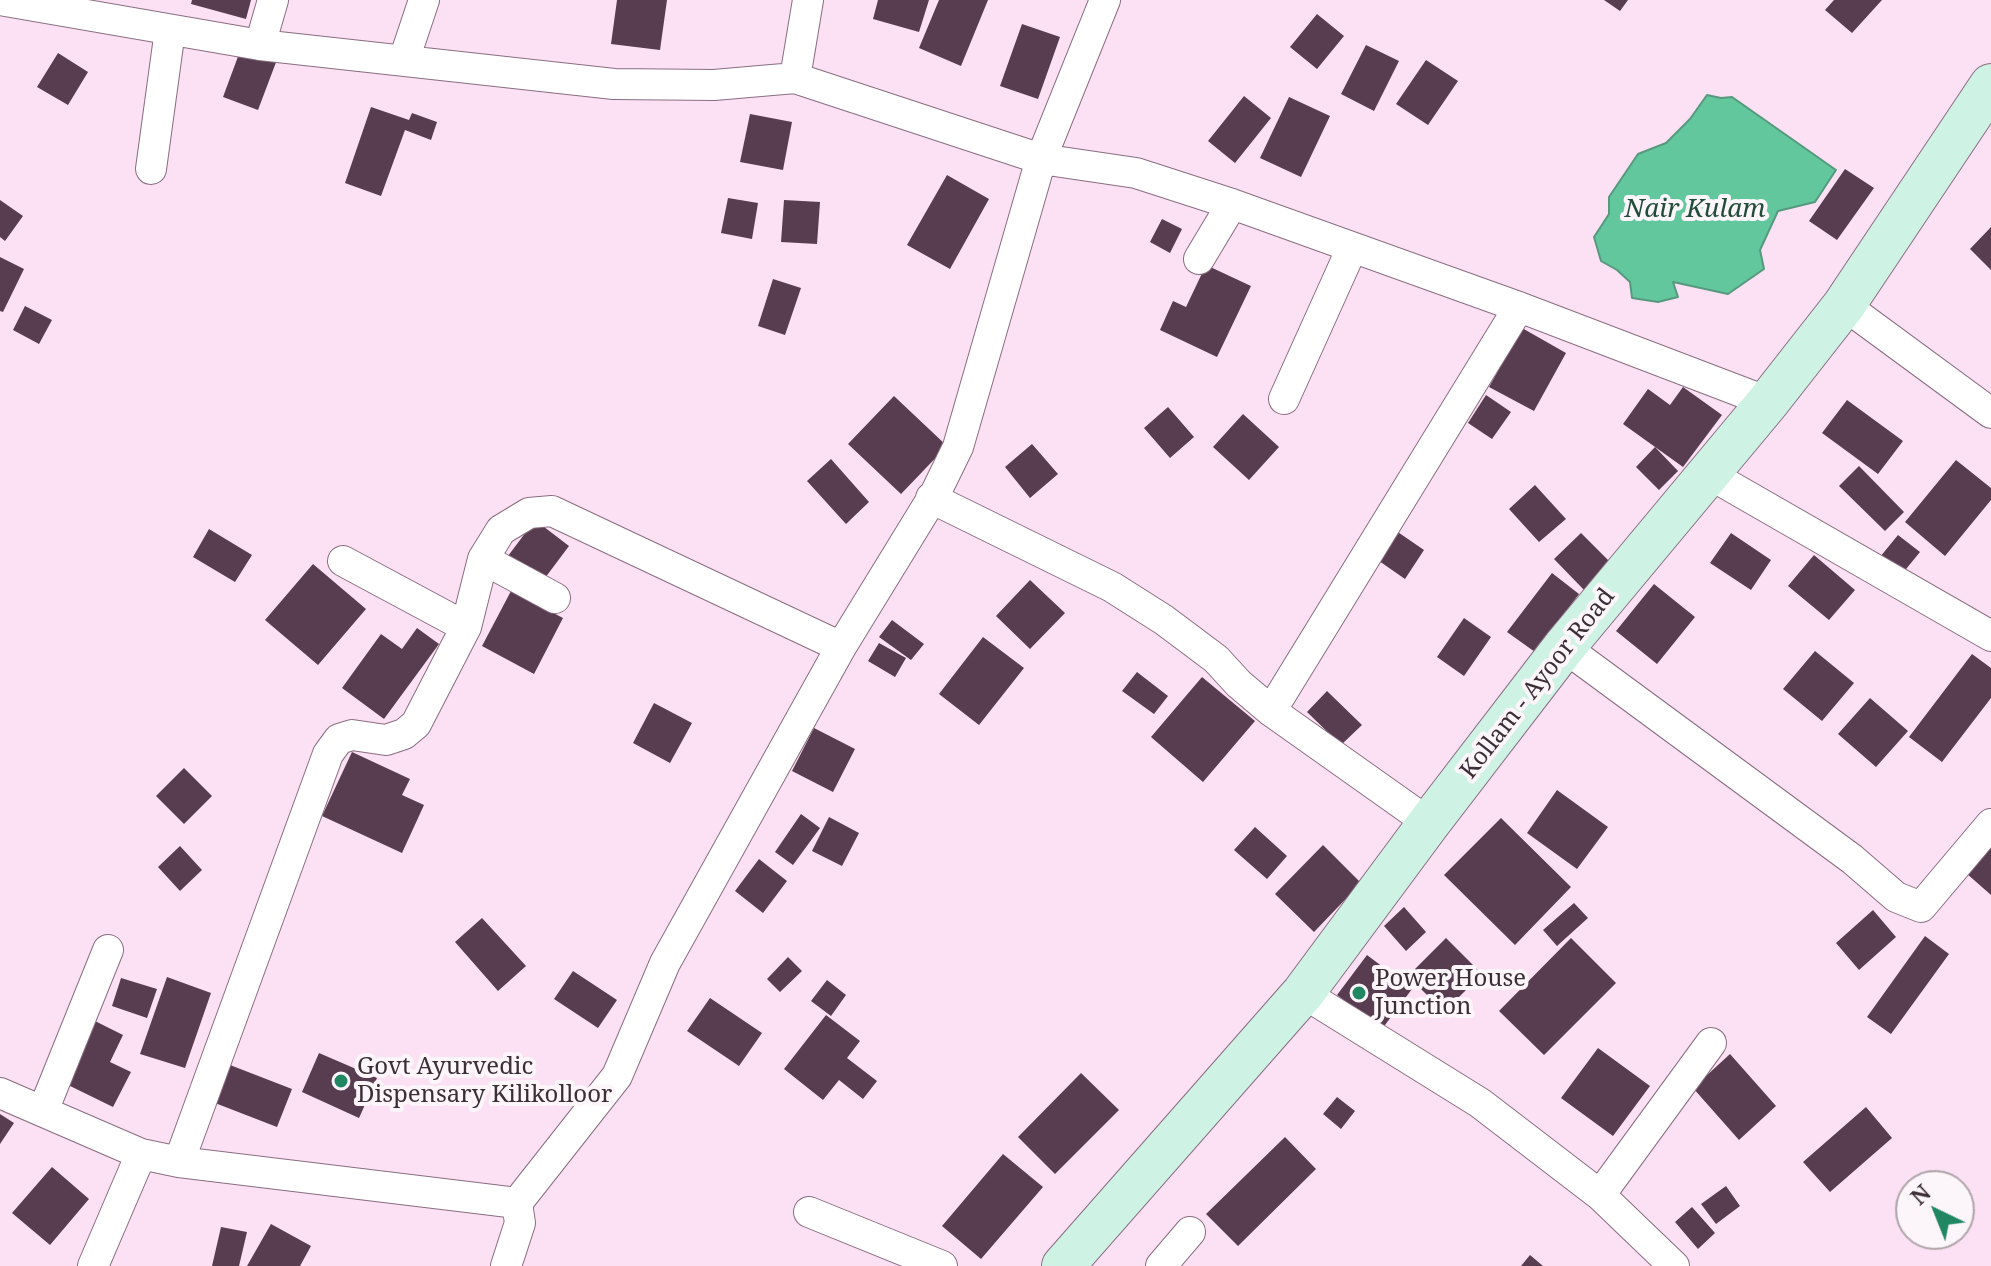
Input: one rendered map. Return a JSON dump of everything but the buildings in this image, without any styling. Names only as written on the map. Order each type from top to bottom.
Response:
[{"type":"main road","name":"Kollam - Ayoor Road","points":[[1063,1266],[1303,993],[1564,647],[1768,402],[1844,305],[1991,85]]},
{"type":"street","points":[[0,0],[260,45],[614,84],[714,85],[795,78],[1041,159],[1136,173],[1232,204],[1519,307],[1768,402]]},
{"type":"street","points":[[260,45],[273,0]]},
{"type":"street","points":[[404,60],[424,0]]},
{"type":"street","points":[[795,78],[808,0]]},
{"type":"street","points":[[506,1266],[520,1223],[517,1203],[617,1076],[665,963],[841,647],[936,492],[958,447],[1041,159],[1105,0]]},
{"type":"street","points":[[151,169],[170,30]]},
{"type":"street","points":[[1199,259],[1232,204]]},
{"type":"street","points":[[1284,399],[1352,248]]},
{"type":"street","points":[[1844,305],[1991,413]]},
{"type":"street","points":[[1271,711],[1519,307]]},
{"type":"street","points":[[1709,474],[1991,636]]},
{"type":"street","points":[[931,498],[1112,587],[1216,659],[1271,711],[1429,823]]},
{"type":"street","points":[[179,1162],[328,754],[339,739],[352,735],[386,740],[404,734],[416,724],[466,627],[483,559],[501,530],[529,513],[552,511],[841,647]]},
{"type":"street","points":[[483,559],[555,598]]},
{"type":"street","points":[[343,561],[466,627]]},
{"type":"street","points":[[1564,647],[1852,859],[1896,897],[1921,907],[1991,824]]},
{"type":"street","points":[[43,1111],[108,950]]},
{"type":"street","points":[[1303,993],[1480,1103],[1600,1195],[1674,1266]]},
{"type":"street","points":[[1600,1195],[1711,1043]]},
{"type":"street","points":[[0,1093],[141,1154],[179,1162],[517,1203]]},
{"type":"street","points":[[93,1266],[141,1154]]},
{"type":"street","points":[[809,1212],[942,1266]]},
{"type":"street","points":[[1161,1266],[1190,1232]]},
{"type":"water","name":"Nair Kulam","points":[[1707,95],[1732,97],[1836,170],[1815,202],[1778,211],[1760,250],[1764,269],[1728,294],[1673,282],[1678,297],[1658,302],[1632,298],[1630,282],[1601,261],[1594,237],[1609,214],[1609,197],[1638,154],[1666,143],[1690,119]]},
{"type":"place","name":"Power House Junction","points":[[1359,993]]},
{"type":"place","name":"Govt Ayurvedic Dispensary Kilikolloor","points":[[341,1081]]}]
